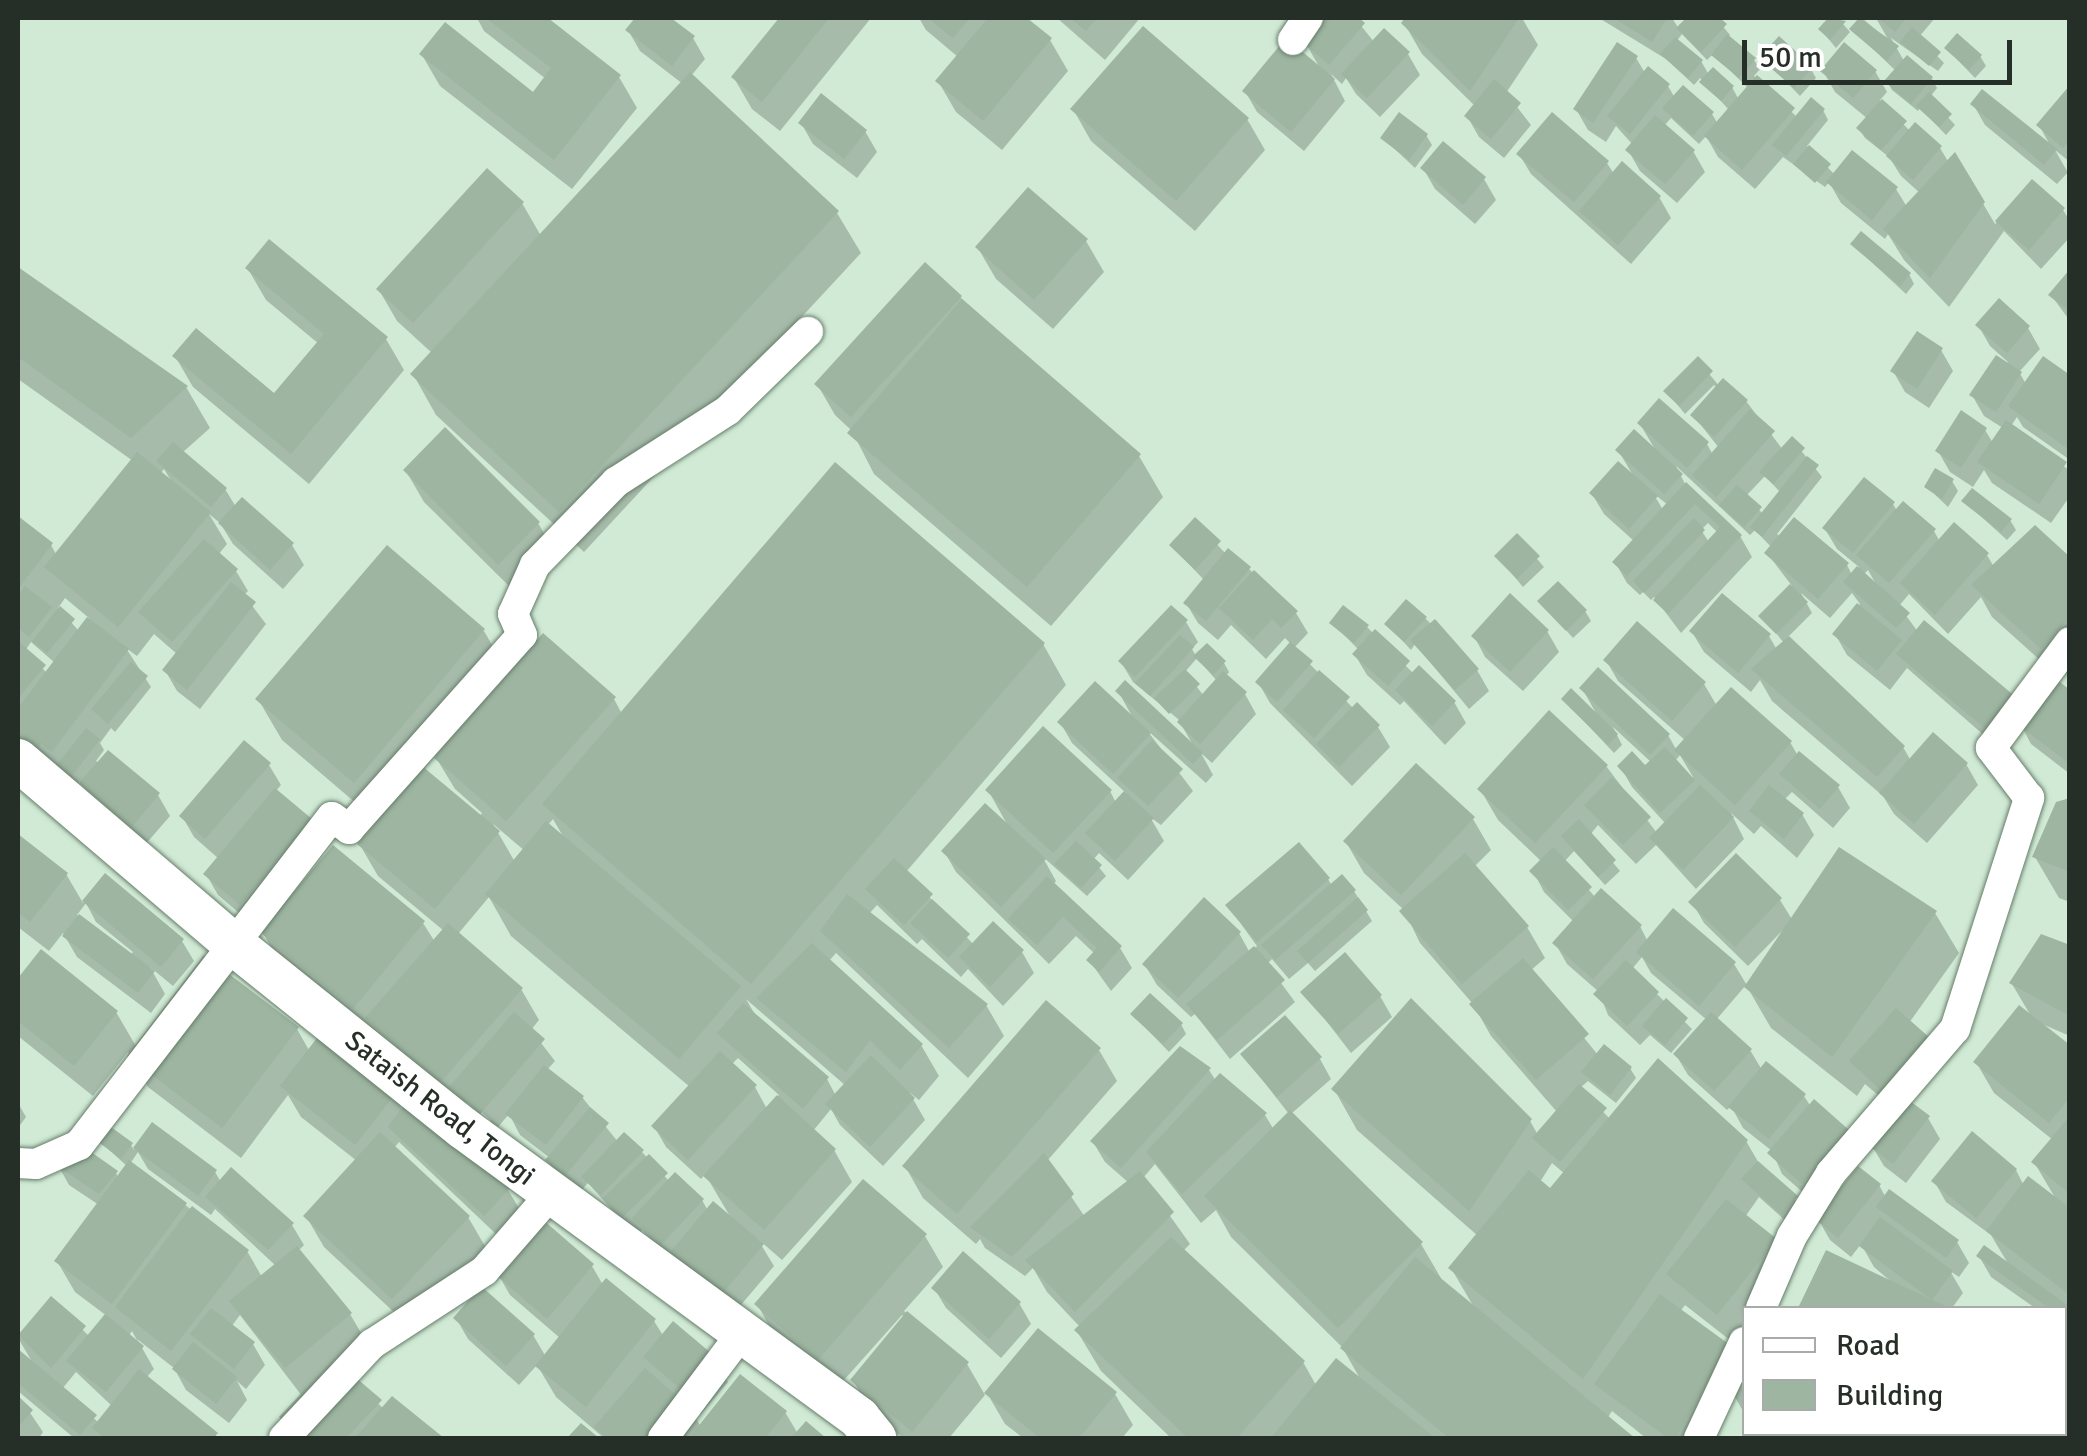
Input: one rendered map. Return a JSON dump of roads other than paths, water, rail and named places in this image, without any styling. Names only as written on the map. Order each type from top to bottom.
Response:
[{"type":"street","points":[[18,1163],[36,1164],[78,1145],[332,817],[348,829],[522,634],[513,614],[534,565],[616,482],[728,410],[808,332]]},
{"type":"street","points":[[1761,1306],[1792,1236],[1831,1174],[1955,1029],[2029,798],[1991,748],[2070,642]]},
{"type":"street","name":"Sataish Road, Tongi","points":[[18,760],[232,943],[550,1195],[859,1418],[875,1438]]},
{"type":"street","points":[[284,1438],[372,1344],[484,1271],[550,1195]]},
{"type":"street","points":[[663,1438],[741,1334]]},
{"type":"street","points":[[1700,1438],[1742,1346]]}]
